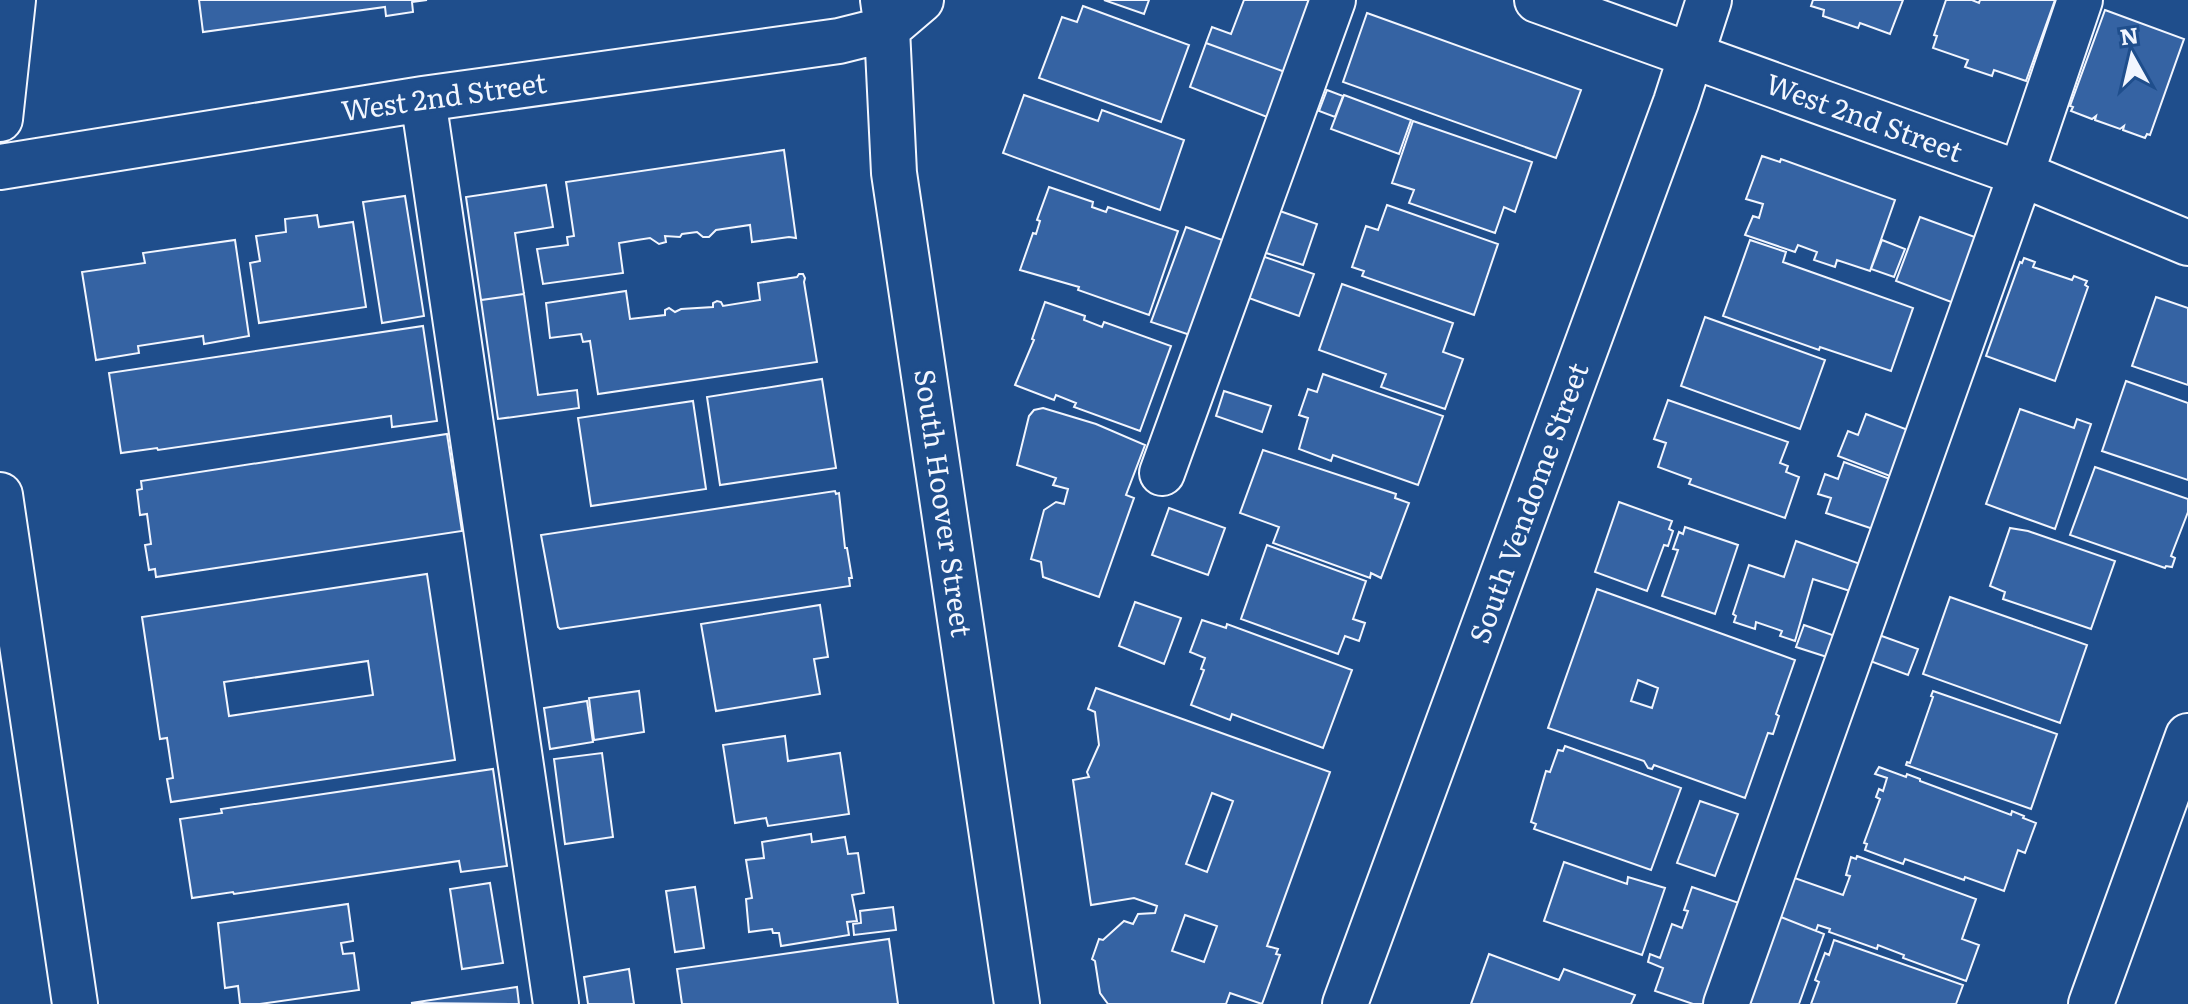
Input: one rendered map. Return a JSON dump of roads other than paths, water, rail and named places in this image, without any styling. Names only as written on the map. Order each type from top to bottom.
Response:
[{"type":"street","points":[[0,119],[13,0]]},
{"type":"street","points":[[885,14],[921,0]]},
{"type":"street","points":[[1162,473],[1333,0]]},
{"type":"street","name":"West 2nd Street","points":[[1537,0],[2021,174],[2188,243]]},
{"type":"street","name":"South Vendome Street","points":[[1345,1004],[1676,102],[1709,0]]},
{"type":"street","points":[[1726,1004],[2080,0]]},
{"type":"street","name":"West 2nd Street","points":[[0,167],[423,99],[793,49],[839,41],[885,14]]},
{"type":"street","name":"South Hoover Street","points":[[885,14],[894,173],[1017,1004]]},
{"type":"street","points":[[423,99],[556,1004]]},
{"type":"street","points":[[0,495],[75,1004]]},
{"type":"street","points":[[2091,1004],[2188,736]]}]
